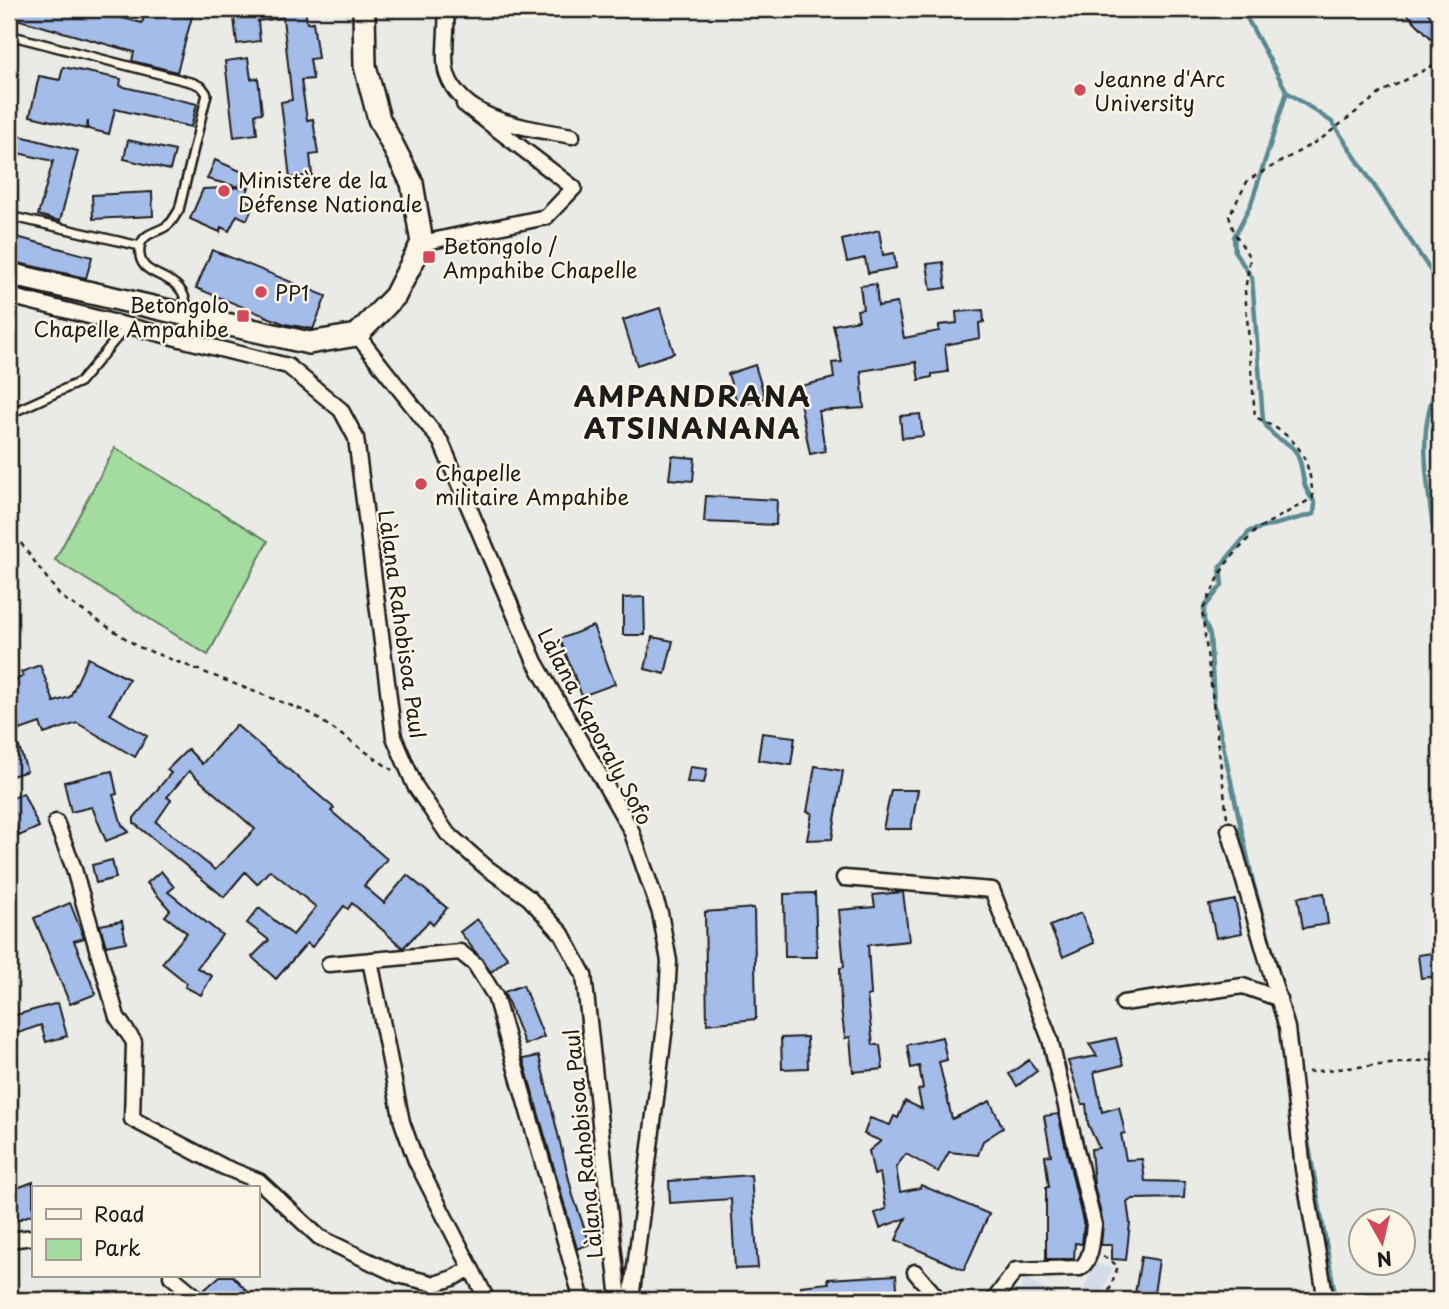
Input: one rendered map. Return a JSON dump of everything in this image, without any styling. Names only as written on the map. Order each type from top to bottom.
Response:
[{"type":"street","points":[[9,275],[309,343],[357,335],[395,296],[422,243],[412,183],[379,119],[365,66],[364,9]]},
{"type":"street","points":[[422,243],[545,217],[575,188],[464,104],[446,73],[446,9]]},
{"type":"street","points":[[464,104],[520,127],[572,136]]},
{"type":"street","name":"Làlana Rahobisoa Paul","points":[[9,296],[288,366],[341,410],[356,438],[394,737],[415,786],[447,833],[487,868],[529,898],[562,934],[584,975],[619,1300]]},
{"type":"street","name":"Làlana Kaporaly Sofo","points":[[357,335],[441,442],[535,662],[631,830],[660,913],[670,961],[666,1018],[631,1300]]},
{"type":"street","points":[[56,822],[73,866],[103,978],[117,1017],[134,1042],[132,1119],[224,1167],[259,1181],[319,1237],[398,1275],[435,1284],[453,1279],[471,1268]]},
{"type":"street","points":[[1229,831],[1274,989],[1281,999],[1303,1169],[1326,1300]]},
{"type":"street","points":[[844,878],[986,888],[996,896],[1050,1039],[1094,1225],[1091,1248],[1086,1263],[1080,1268],[1016,1270],[994,1300]]},
{"type":"street","points":[[329,964],[460,952],[475,964],[495,996],[582,1300]]},
{"type":"street","points":[[370,960],[402,1122],[416,1161],[487,1300]]},
{"type":"street","points":[[1123,1003],[1243,986],[1281,999]]},
{"type":"street","points":[[9,1240],[32,1237]]},
{"type":"street","points":[[915,1272],[939,1300]]},
{"type":"street","points":[[173,1278],[200,1300]]},
{"type":"lane","points":[[9,35],[194,83],[202,87],[207,94],[179,210],[169,224],[146,236],[140,246],[141,258],[151,273],[181,287],[187,298],[187,314]]},
{"type":"lane","points":[[9,216],[140,246]]},
{"type":"lane","points":[[9,414],[80,382],[127,326]]},
{"type":"path","points":[[1229,831],[1202,611],[1225,565],[1257,529],[1313,498],[1311,476],[1294,440],[1280,428],[1255,417],[1245,291],[1250,258],[1234,232],[1228,216],[1248,180],[1321,139],[1382,92],[1440,62]]},
{"type":"path","points":[[9,527],[60,596],[139,647],[310,713],[415,786]]},
{"type":"path","points":[[1306,1074],[1310,1071],[1440,1059]]},
{"type":"path","points":[[1091,1248],[1118,1266],[1106,1300]]},
{"type":"shaded area","points":[[1094,1263],[1112,1268],[1100,1300],[1080,1300]]},
{"type":"shaded area","points":[[1025,1278],[1066,1300],[1017,1300]]},
{"type":"green space","points":[[115,448],[268,541],[208,655],[55,560]]},
{"type":"building","points":[[9,9],[58,9],[85,16],[87,9],[142,23],[146,9],[194,9],[177,72],[132,61],[134,52],[9,17]]},
{"type":"building","points":[[233,9],[305,9],[307,23],[313,22],[318,58],[310,59],[313,79],[301,80],[307,120],[313,119],[318,154],[310,155],[312,175],[290,178],[281,102],[292,100],[283,18],[258,21],[260,41],[237,44]]},
{"type":"building","points":[[1402,9],[1424,9],[1440,26],[1440,47]]},
{"type":"building","points":[[248,58],[251,79],[258,78],[262,113],[255,114],[257,134],[234,137],[225,61]]},
{"type":"building","points":[[63,67],[121,79],[120,86],[197,104],[191,127],[115,109],[109,134],[88,129],[88,121],[86,129],[30,116],[39,76],[60,80]]},
{"type":"building","points":[[9,133],[78,151],[60,221],[38,215],[53,161],[9,151]]},
{"type":"building","points":[[128,140],[175,151],[170,170],[124,159]]},
{"type":"building","points":[[215,160],[245,173],[239,187],[207,179]]},
{"type":"building","name":"Ministère de la Défense Nationale","points":[[249,187],[244,199],[254,204],[247,220],[237,215],[229,231],[221,227],[220,232],[190,219],[203,189]]},
{"type":"building","points":[[152,192],[153,216],[93,219],[92,195]]},
{"type":"building","points":[[879,230],[883,255],[894,253],[896,268],[868,273],[865,258],[847,262],[842,240]]},
{"type":"building","points":[[9,235],[92,257],[86,278],[9,261]]},
{"type":"building","name":"PP1","points":[[212,250],[326,296],[313,329],[285,324],[196,288]]},
{"type":"building","points":[[943,262],[946,288],[931,290],[927,264]]},
{"type":"building","points":[[876,284],[878,306],[897,303],[904,338],[939,331],[939,325],[957,323],[956,312],[983,310],[984,322],[979,323],[980,338],[945,345],[948,372],[932,374],[932,377],[919,380],[916,362],[861,371],[864,408],[819,411],[825,451],[810,454],[797,387],[834,378],[832,363],[842,362],[833,325],[859,320],[857,310],[863,309],[860,286]]},
{"type":"building","points":[[660,308],[674,353],[637,365],[623,320]]},
{"type":"building","points":[[755,365],[765,398],[738,406],[728,374]]},
{"type":"building","points":[[920,414],[923,436],[902,438],[900,416]]},
{"type":"building","points":[[672,456],[695,458],[693,481],[669,479]]},
{"type":"building","points":[[706,496],[777,500],[776,525],[704,522]]},
{"type":"building","points":[[644,597],[645,635],[623,635],[623,598]]},
{"type":"building","points":[[593,626],[615,684],[582,696],[560,639]]},
{"type":"building","points":[[652,637],[673,641],[665,674],[645,669]]},
{"type":"building","points":[[88,658],[129,679],[110,714],[147,736],[135,757],[77,723],[44,734],[40,723],[20,730],[14,711],[9,713],[9,684],[23,676],[21,672],[40,665],[54,702],[70,697]]},
{"type":"building","points":[[236,725],[334,808],[331,811],[387,859],[364,886],[384,903],[407,875],[447,908],[433,925],[429,921],[403,948],[352,903],[348,909],[344,906],[312,947],[307,943],[276,979],[252,957],[269,940],[247,923],[259,908],[293,935],[316,907],[270,870],[257,884],[245,872],[224,897],[134,823],[134,818],[171,773],[167,770],[188,749],[202,764]],"holes":[[[189,771],[255,829],[215,870],[156,822],[171,800],[167,797]]]},
{"type":"building","points":[[762,733],[795,737],[791,765],[758,760]]},
{"type":"building","points":[[19,747],[27,771],[9,777],[9,750]]},
{"type":"building","points":[[815,766],[843,771],[832,839],[807,840],[812,813],[807,812]]},
{"type":"building","points":[[690,767],[707,769],[704,783],[687,782]]},
{"type":"building","points":[[112,771],[117,794],[113,795],[122,825],[129,832],[106,841],[92,807],[71,812],[64,782]]},
{"type":"building","points":[[891,790],[918,790],[911,829],[883,829]]},
{"type":"building","points":[[23,793],[39,827],[19,836],[9,813],[9,800]]},
{"type":"building","points":[[112,860],[116,878],[96,883],[92,865]]},
{"type":"building","points":[[161,871],[174,887],[168,892],[222,935],[197,968],[212,976],[201,995],[185,987],[187,983],[162,963],[187,933],[165,916],[170,910],[147,883]]},
{"type":"building","points":[[903,892],[909,941],[868,945],[871,995],[867,996],[873,1045],[880,1045],[883,1069],[853,1072],[850,1037],[845,1038],[841,1009],[840,968],[844,967],[839,910],[875,907],[873,895]]},
{"type":"building","points":[[815,893],[817,957],[785,957],[784,894]]},
{"type":"building","points":[[1324,893],[1328,924],[1303,928],[1298,897]]},
{"type":"building","points":[[1235,900],[1242,933],[1216,938],[1209,905]]},
{"type":"building","points":[[70,903],[84,938],[74,941],[96,994],[70,1004],[34,918]]},
{"type":"building","points":[[754,908],[756,1019],[707,1024],[705,912]]},
{"type":"building","points":[[1081,913],[1094,943],[1063,957],[1050,926]]},
{"type":"building","points":[[477,919],[508,958],[491,972],[460,932]]},
{"type":"building","points":[[122,921],[126,942],[106,946],[100,925]]},
{"type":"building","points":[[1440,952],[1440,976],[1421,978],[1418,955]]},
{"type":"building","points":[[523,985],[544,1037],[525,1045],[504,992]]},
{"type":"building","points":[[58,1003],[67,1036],[46,1042],[41,1025],[9,1036],[9,1017]]},
{"type":"building","points":[[807,1037],[808,1068],[782,1069],[781,1038]]},
{"type":"building","points":[[942,1037],[947,1060],[939,1062],[952,1119],[990,1101],[1003,1128],[983,1141],[978,1155],[949,1152],[938,1172],[906,1154],[896,1167],[900,1192],[920,1188],[921,1185],[989,1214],[964,1270],[896,1240],[906,1218],[880,1228],[875,1213],[886,1209],[880,1173],[874,1175],[869,1151],[881,1141],[864,1134],[870,1118],[890,1125],[894,1116],[898,1118],[905,1101],[922,1109],[918,1090],[923,1088],[919,1066],[911,1068],[907,1045]]},
{"type":"building","points":[[1116,1038],[1123,1065],[1094,1072],[1102,1112],[1119,1107],[1125,1133],[1121,1134],[1126,1160],[1142,1159],[1145,1181],[1185,1182],[1184,1198],[1133,1199],[1127,1202],[1130,1223],[1126,1260],[1112,1259],[1112,1245],[1101,1245],[1103,1223],[1094,1185],[1091,1149],[1099,1148],[1088,1124],[1086,1104],[1082,1104],[1068,1061],[1097,1056],[1089,1044]]},
{"type":"building","points":[[539,1056],[573,1196],[590,1244],[577,1249],[523,1059]]},
{"type":"building","points":[[1029,1060],[1037,1071],[1017,1086],[1009,1074]]},
{"type":"building","points":[[1058,1114],[1084,1226],[1082,1244],[1075,1243],[1074,1259],[1046,1259],[1046,1187],[1049,1187],[1045,1156],[1051,1155],[1044,1116]]},
{"type":"building","points":[[751,1175],[758,1268],[735,1269],[731,1199],[670,1203],[669,1181]]},
{"type":"building","points":[[33,1182],[32,1214],[9,1223],[9,1191]]},
{"type":"building","points":[[1141,1257],[1159,1260],[1153,1300],[1134,1300]]},
{"type":"building","points":[[896,1275],[898,1300],[803,1300],[801,1286],[829,1283],[828,1279]]},
{"type":"building","points":[[218,1278],[235,1278],[255,1300],[209,1300],[204,1290]]},
{"type":"waterway","points":[[1242,9],[1287,92],[1332,122],[1440,285]]},
{"type":"waterway","points":[[1286,999],[1253,882],[1214,704],[1210,635],[1204,620],[1204,608],[1222,585],[1220,567],[1250,531],[1314,514],[1315,503],[1306,488],[1299,458],[1291,447],[1272,433],[1263,420],[1252,278],[1235,252],[1234,237],[1251,204],[1287,92]]},
{"type":"waterway","points":[[1440,381],[1432,399],[1425,439],[1435,542],[1440,556]]},
{"type":"waterway","points":[[1304,1119],[1336,1300]]},
{"type":"place","name":"Jeanne d'Arc University","points":[[1080,90]]},
{"type":"place","name":"Ministère de la Défense Nationale","points":[[224,191]]},
{"type":"place","name":"Betongolo / Ampahibe Chapelle","points":[[429,257]]},
{"type":"place","name":"PP1","points":[[261,292]]},
{"type":"place","name":"Betongolo Chapelle Ampahibe","points":[[243,316]]},
{"type":"place","name":"Chapelle militaire Ampahibe","points":[[421,484]]},
{"type":"district","name":"AMPANDRANA ATSINANANA","points":[[693,411]]}]
